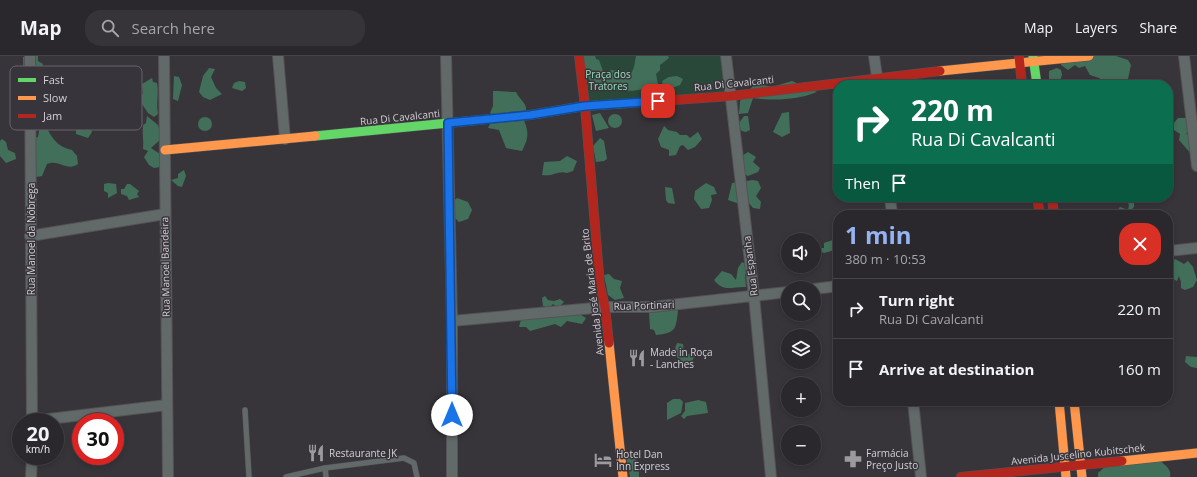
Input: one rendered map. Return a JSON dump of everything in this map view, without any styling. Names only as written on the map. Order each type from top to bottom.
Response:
[{"type":"street","name":"Rua Manoel Bandeira","points":[[164,56],[168,477]]},
{"type":"street","points":[[278,56],[285,139]]},
{"type":"street","points":[[446,56],[452,321],[452,477]]},
{"type":"street","name":"Avenida José Maria de Brito","points":[[579,56],[585,106],[600,286],[605,307],[623,477]]},
{"type":"street","name":"Rua Espanha","points":[[726,56],[754,296],[771,477]]},
{"type":"street","points":[[874,56],[877,80]]},
{"type":"street","name":"Rua Di Cavalcanti","points":[[889,80],[1019,59],[1089,56]]},
{"type":"street","points":[[1184,56],[1197,166]]},
{"type":"street","points":[[1019,59],[1021,80]]},
{"type":"street","points":[[1033,59],[1036,80]]},
{"type":"street","name":"Rua Di Cavalcanti","points":[[165,150],[530,115],[585,106],[731,96],[833,86]]},
{"type":"street","name":"Rua Manoel da Nóbrega","points":[[30,130],[32,413]]},
{"type":"street","points":[[30,236],[165,214]]},
{"type":"street","points":[[1173,250],[1197,248]]},
{"type":"street","points":[[821,288],[833,287]]},
{"type":"street","name":"Rua Portinari","points":[[452,321],[605,307],[652,307],[781,293]]},
{"type":"street","points":[[64,418],[167,405]]},
{"type":"street","points":[[913,406],[921,477]]},
{"type":"street","points":[[1059,406],[1066,477]]},
{"type":"street","points":[[1074,406],[1082,477]]},
{"type":"street","name":"Avenida Juscelino Kubitschek","points":[[961,477],[1197,452]]},
{"type":"street","points":[[31,477],[32,465]]},
{"type":"lane","points":[[245,410],[249,477]]},
{"type":"lane","points":[[286,477],[324,468],[404,458],[414,463],[416,477]]},
{"type":"lane","points":[[324,468],[326,477]]},
{"type":"green space","points":[[38,56],[38,61],[43,64],[42,66],[23,66],[23,57]]},
{"type":"green space","name":"Praça dos Tratores","points":[[581,56],[725,56],[729,91],[585,105]]},
{"type":"green space","points":[[583,56],[595,56],[596,59],[599,60],[604,74],[611,70],[632,72],[636,56],[668,56],[669,58],[660,65],[660,70],[656,74],[658,84],[638,90],[605,91],[595,86],[588,78]]},
{"type":"green space","points":[[1063,56],[1116,56],[1128,60],[1131,65],[1128,79],[1101,80],[1090,75],[1085,66],[1079,68],[1075,65],[1068,70],[1061,65]]},
{"type":"green space","points":[[209,68],[215,69],[211,77],[216,88],[222,94],[210,100],[203,97],[199,92],[203,76]]},
{"type":"green space","points":[[1057,68],[1061,70],[1062,75],[1060,80],[1049,80],[1049,71]]},
{"type":"green space","points":[[174,76],[179,77],[182,85],[178,101],[173,99]]},
{"type":"green space","points":[[677,76],[683,79],[680,85],[664,91],[662,81],[669,77]]},
{"type":"green space","points":[[152,78],[153,82],[157,83],[158,114],[154,117],[148,113],[142,104],[142,84]]},
{"type":"green space","points":[[239,81],[245,82],[246,88],[242,91],[232,88],[234,83]]},
{"type":"green space","points":[[792,81],[817,92],[802,97],[785,99],[753,98],[748,113],[739,114],[740,101],[753,86],[759,84],[772,87]]},
{"type":"green space","points":[[493,91],[516,92],[526,106],[523,118],[527,134],[526,142],[522,151],[506,148],[499,130],[488,128],[494,116],[490,113],[493,106]]},
{"type":"green space","points":[[789,112],[790,133],[782,137],[773,132],[782,113]]},
{"type":"green space","points":[[600,113],[609,128],[596,131],[592,115]]},
{"type":"green space","points":[[615,114],[620,116],[622,121],[620,126],[615,128],[610,126],[608,121],[610,116]]},
{"type":"green space","points":[[147,116],[158,125],[162,138],[151,148],[160,154],[163,161],[160,167],[154,168],[149,165],[144,157],[148,151],[143,149],[143,125],[146,123]]},
{"type":"green space","points":[[744,116],[748,116],[750,130],[746,132],[742,131],[737,126]]},
{"type":"green space","points":[[202,117],[208,117],[212,121],[212,127],[208,131],[202,131],[198,127],[198,121]]},
{"type":"green space","points":[[1178,118],[1188,118],[1191,129],[1186,134],[1190,135],[1188,139],[1197,139],[1192,155],[1179,140],[1180,134],[1174,130],[1174,123]]},
{"type":"green space","points":[[664,126],[668,130],[677,132],[680,135],[687,135],[690,138],[698,132],[702,139],[695,147],[688,150],[683,145],[680,146],[676,155],[669,156],[669,150],[661,147],[658,139]]},
{"type":"green space","points":[[39,130],[48,130],[58,144],[72,150],[77,156],[78,164],[70,167],[55,163],[47,164],[42,176],[30,178],[25,172],[26,166],[30,159],[31,139],[38,137]]},
{"type":"green space","points":[[76,130],[91,130],[92,132],[88,138],[76,134]]},
{"type":"green space","points":[[600,138],[604,141],[607,159],[596,162],[593,146]]},
{"type":"green space","points":[[2,139],[6,142],[8,150],[15,153],[16,159],[6,163],[0,156],[0,141]]},
{"type":"green space","points":[[748,152],[756,157],[753,162],[760,168],[758,172],[748,176],[738,171],[737,159]]},
{"type":"green space","points":[[567,156],[577,161],[573,171],[567,173],[561,172],[542,175],[544,162],[560,161]]},
{"type":"green space","points":[[184,170],[186,176],[182,187],[178,186],[171,180],[178,178],[178,174]]},
{"type":"green space","points":[[753,180],[758,181],[761,188],[756,196],[761,202],[760,209],[753,208],[748,202],[740,204],[728,200],[732,183]]},
{"type":"green space","points":[[706,183],[714,187],[717,194],[711,195],[712,200],[709,208],[701,209],[694,199],[695,191]]},
{"type":"green space","points":[[104,184],[116,184],[117,193],[108,198],[108,193],[104,191]]},
{"type":"green space","points":[[127,184],[130,184],[139,191],[137,194],[139,197],[129,200],[127,196],[121,194],[121,189],[124,189]]},
{"type":"green space","points":[[665,187],[672,188],[675,204],[668,203],[666,200]]},
{"type":"green space","points":[[457,198],[468,202],[472,210],[468,219],[459,222],[454,217],[451,203]]},
{"type":"green space","points":[[1128,202],[1134,202],[1134,207],[1131,210],[1128,210]]},
{"type":"green space","points":[[1120,207],[1128,210],[1118,210]]},
{"type":"green space","points":[[833,240],[833,250],[824,253],[821,252],[821,248],[824,248],[824,243]]},
{"type":"green space","points":[[1175,259],[1184,264],[1188,261],[1193,267],[1197,280],[1193,287],[1185,290],[1181,288],[1179,276],[1177,281],[1173,279],[1173,261]]},
{"type":"green space","points":[[742,262],[748,265],[749,272],[745,274],[746,287],[725,288],[714,280],[722,271],[731,274],[736,280],[738,268]]},
{"type":"green space","points":[[609,274],[614,279],[622,281],[620,288],[624,298],[615,300],[608,295],[604,275]]},
{"type":"green space","points":[[545,296],[548,300],[554,301],[560,299],[564,302],[558,308],[553,304],[549,308],[543,306],[542,298]]},
{"type":"green space","points":[[672,308],[678,310],[677,322],[674,329],[668,333],[656,335],[654,330],[650,329],[649,312]]},
{"type":"green space","points":[[576,312],[586,318],[582,324],[567,321],[561,327],[555,324],[530,331],[526,327],[519,327],[522,316],[536,319],[544,316],[550,318]]},
{"type":"green space","points":[[677,343],[683,344],[684,353],[695,355],[692,361],[682,362],[678,358],[675,354]]},
{"type":"green space","points":[[1186,356],[1197,357],[1197,368],[1191,367],[1185,362]]},
{"type":"green space","points":[[673,399],[680,399],[683,402],[681,413],[667,420],[667,403]]},
{"type":"green space","points":[[698,400],[706,402],[708,413],[687,416],[684,419],[681,416],[685,411],[685,403]]},
{"type":"green space","points":[[634,455],[639,465],[639,477],[630,477],[626,456]]},
{"type":"green space","points":[[1159,460],[1169,469],[1170,477],[1098,477],[1098,473],[1107,465]]},
{"type":"traffic: fast","points":[[1033,56],[1036,80]]},
{"type":"traffic: fast","points":[[315,136],[530,115],[585,106],[631,103]]},
{"type":"traffic: slow","points":[[940,71],[1089,56]]},
{"type":"traffic: slow","points":[[165,150],[315,136]]},
{"type":"traffic: slow","points":[[609,343],[623,477]]},
{"type":"traffic: slow","points":[[1059,406],[1066,477]]},
{"type":"traffic: slow","points":[[1075,406],[1082,477]]},
{"type":"traffic: slow","points":[[1122,461],[1197,453]]},
{"type":"traffic: jam","points":[[579,56],[585,106],[600,286],[605,307],[609,343]]},
{"type":"traffic: jam","points":[[1019,56],[1021,80]]},
{"type":"traffic: jam","points":[[865,80],[940,71]]},
{"type":"traffic: jam","points":[[631,103],[731,96],[833,84]]},
{"type":"traffic: jam","points":[[1038,202],[1039,210]]},
{"type":"traffic: jam","points":[[1053,202],[1053,210]]},
{"type":"traffic: jam","points":[[961,477],[1122,461]]},
{"type":"place","name":"Made in Roça - Lanches","points":[[637,358]]},
{"type":"place","name":"Restaurante JK","points":[[316,453]]},
{"type":"place","name":"Farmácia Preço Justo","points":[[853,459]]},
{"type":"place","name":"Hotel Dan Inn Express","points":[[603,460]]},
{"type":"route","points":[[452,415],[452,321],[448,123],[530,115],[585,106],[658,101]]}]
